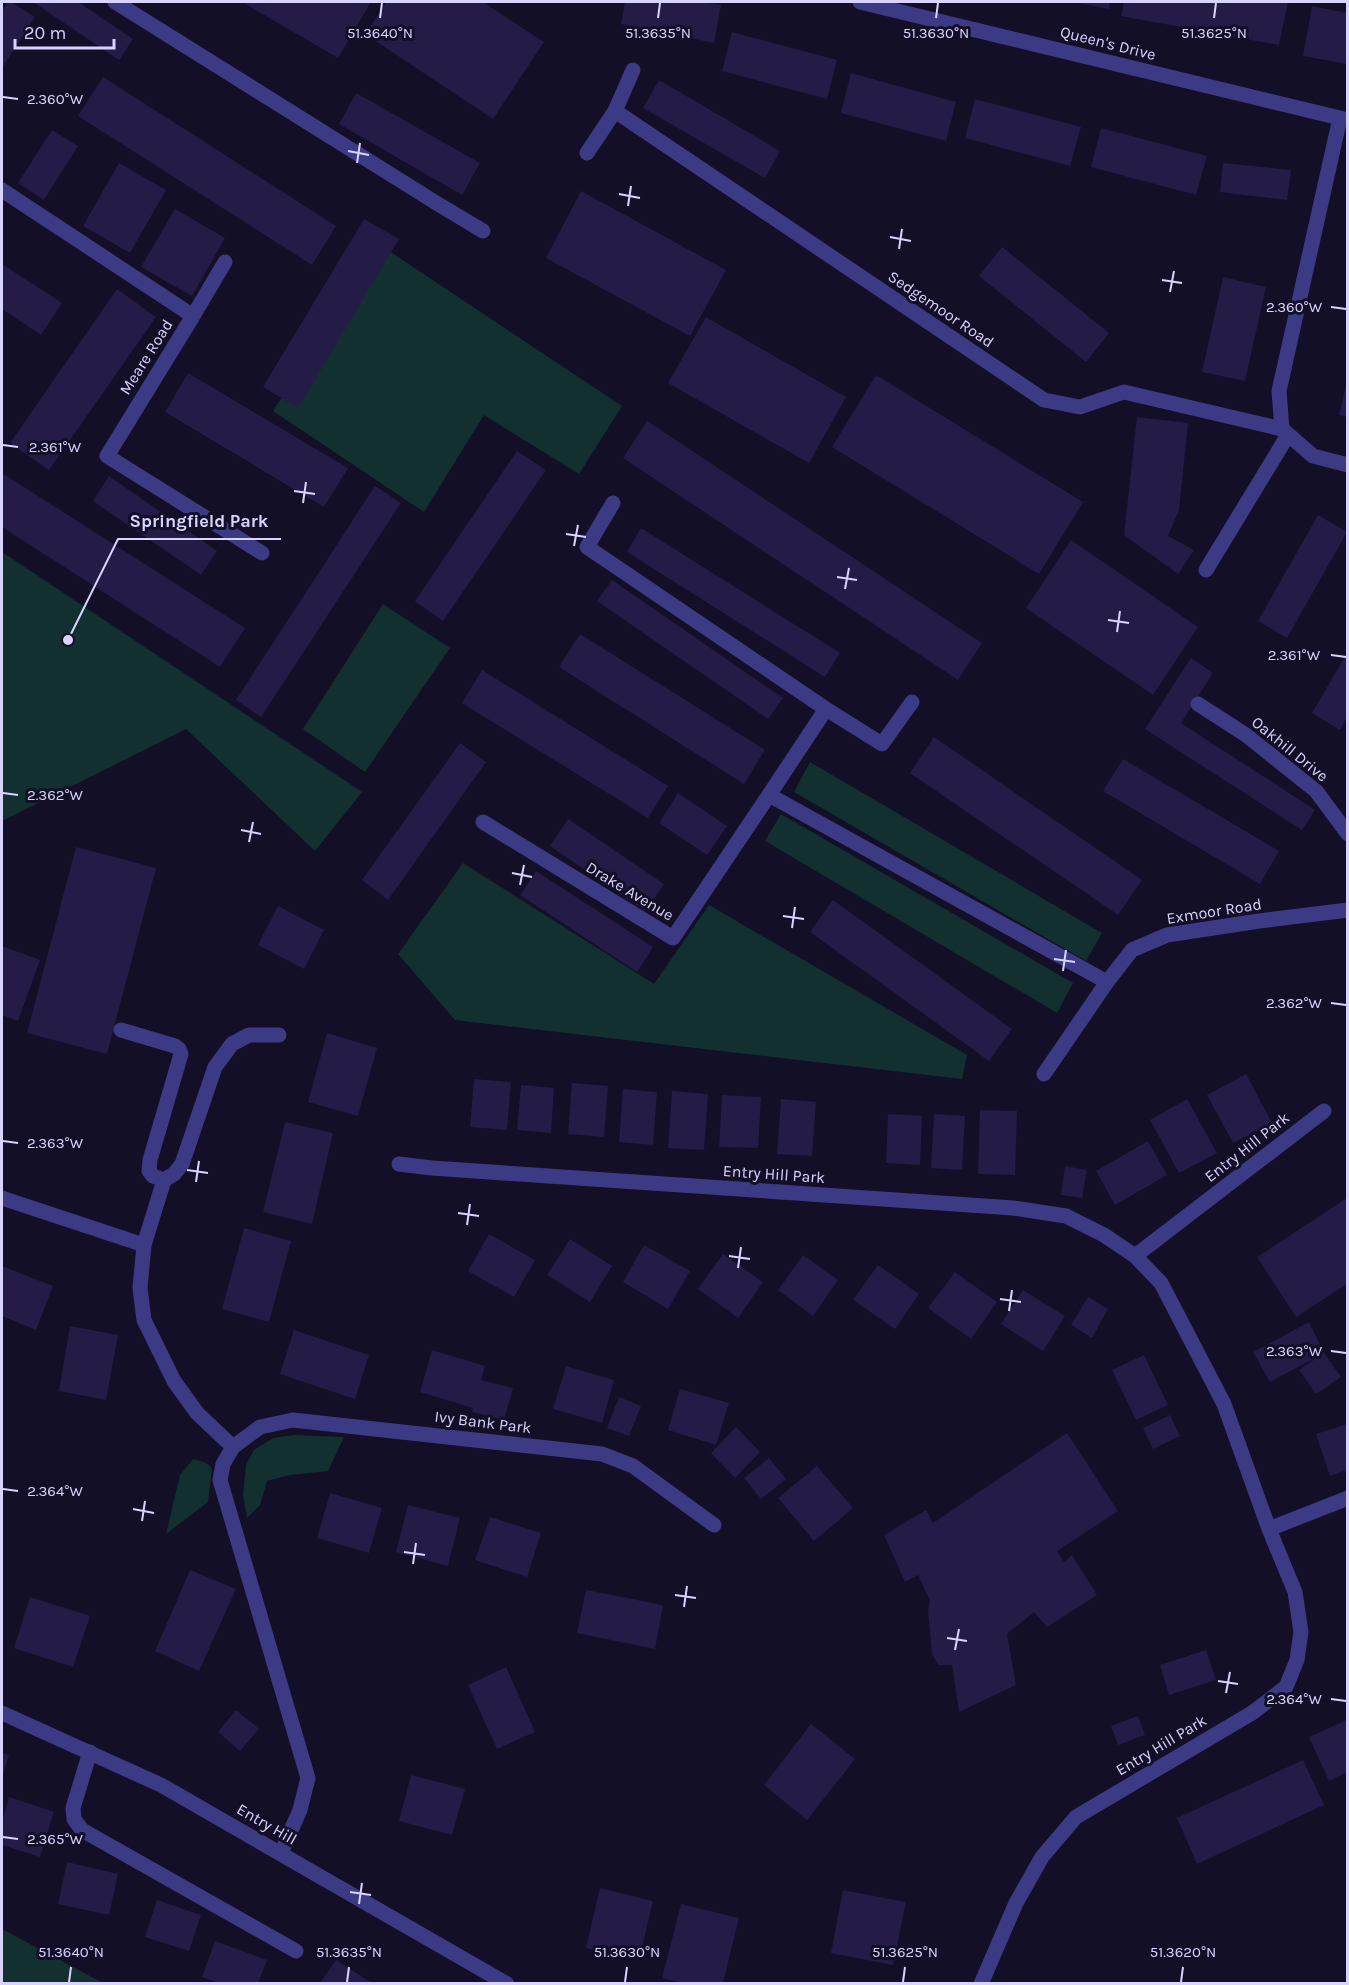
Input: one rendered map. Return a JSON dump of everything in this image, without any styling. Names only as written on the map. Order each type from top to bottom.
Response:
[{"type":"street","points":[[115,2],[483,231]]},
{"type":"street","name":"Queen's Drive","points":[[860,2],[1344,119]]},
{"type":"street","points":[[588,153],[615,111],[633,70]]},
{"type":"street","name":"Sedgemoor Road","points":[[615,111],[1044,400],[1080,407],[1124,392],[1285,432],[1313,456],[1347,465]]},
{"type":"street","points":[[1206,570],[1285,432],[1279,391],[1344,119]]},
{"type":"street","name":"Meare Road","points":[[2,190],[193,316],[106,456],[262,553]]},
{"type":"street","points":[[193,316],[225,262]]},
{"type":"street","points":[[613,503],[587,547],[826,709],[882,744],[912,702]]},
{"type":"street","name":"Oakhill Drive","points":[[1198,704],[1246,735],[1316,791],[1347,834]]},
{"type":"street","name":"Drake Avenue","points":[[483,822],[673,938],[826,709]]},
{"type":"street","points":[[769,795],[1107,982]]},
{"type":"street","name":"Exmoor Road","points":[[1044,1074],[1107,982],[1132,950],[1167,935],[1347,910]]},
{"type":"street","points":[[121,1030],[175,1046],[181,1054],[150,1160],[149,1171],[153,1176],[164,1180]]},
{"type":"street","points":[[233,1447],[197,1413],[174,1381],[144,1320],[140,1288],[144,1245],[164,1180],[174,1174],[182,1164],[215,1067],[232,1044],[249,1035],[279,1035]]},
{"type":"street","name":"Entry Hill Park","points":[[1136,1256],[1324,1111]]},
{"type":"street","name":"Entry Hill Park","points":[[399,1164],[1014,1208],[1066,1216],[1104,1235],[1136,1256],[1161,1283],[1224,1404],[1269,1529],[1295,1592],[1300,1632],[1297,1660],[1286,1687],[1252,1713],[1076,1817],[1042,1857],[1016,1903],[981,1983]]},
{"type":"street","points":[[2,1198],[144,1245]]},
{"type":"street","name":"Ivy Bank Park","points":[[280,1853],[300,1810],[308,1778],[220,1480],[223,1464],[233,1447],[260,1427],[293,1420],[602,1454],[633,1466],[714,1525]]},
{"type":"street","points":[[1269,1529],[1347,1498]]},
{"type":"street","name":"Entry Hill","points":[[2,1713],[161,1785],[507,1983]]},
{"type":"street","points":[[90,1752],[73,1808],[74,1819],[82,1830],[296,1951]]},
{"type":"green space","points":[[380,245],[622,406],[579,474],[484,415],[424,512],[273,411]]},
{"type":"green space","points":[[2,552],[362,792],[315,851],[186,729],[2,821]]},
{"type":"green space","points":[[383,604],[450,648],[365,772],[303,729]]},
{"type":"green space","points":[[810,762],[1102,933],[1086,961],[794,792]]},
{"type":"green space","points":[[781,814],[1073,983],[1057,1013],[765,841]]},
{"type":"green space","points":[[463,863],[654,984],[709,905],[967,1055],[962,1079],[455,1020],[398,954]]},
{"type":"green space","points":[[294,1435],[344,1437],[328,1471],[289,1475],[267,1481],[260,1505],[247,1518],[243,1495],[246,1465],[254,1450],[273,1438]]},
{"type":"green space","points":[[193,1459],[206,1463],[212,1468],[208,1502],[166,1534],[180,1475]]},
{"type":"green space","points":[[2,1929],[103,1983],[2,1983]]},
{"type":"building","points":[[8,2],[35,17],[2,68],[2,11]]},
{"type":"building","points":[[33,2],[78,2],[133,39],[119,60]]},
{"type":"building","points":[[242,2],[371,2],[338,58]]},
{"type":"building","points":[[387,2],[483,2],[544,42],[493,119],[365,34]]},
{"type":"building","points":[[625,2],[701,2],[721,5],[714,43],[621,24]]},
{"type":"building","points":[[1074,2],[1110,2],[1109,9]]},
{"type":"building","points":[[1124,2],[1288,2],[1279,45],[1121,16]]},
{"type":"building","points":[[1312,6],[1347,13],[1347,64],[1303,56]]},
{"type":"building","points":[[732,32],[837,60],[827,99],[722,71]]},
{"type":"building","points":[[851,73],[956,102],[946,141],[841,113]]},
{"type":"building","points":[[103,77],[336,226],[312,265],[78,116]]},
{"type":"building","points":[[659,80],[780,151],[765,178],[643,108]]},
{"type":"building","points":[[356,93],[480,163],[462,195],[339,124]]},
{"type":"building","points":[[975,99],[1081,127],[1070,166],[965,138]]},
{"type":"building","points":[[1101,128],[1207,156],[1196,195],[1091,167]]},
{"type":"building","points":[[52,130],[78,146],[44,200],[18,183]]},
{"type":"building","points":[[119,163],[166,190],[130,253],[83,226]]},
{"type":"building","points":[[1223,163],[1291,170],[1287,200],[1220,192]]},
{"type":"building","points":[[581,191],[726,270],[690,336],[546,258]]},
{"type":"building","points":[[175,209],[225,238],[192,296],[141,267]]},
{"type":"building","points":[[364,219],[399,239],[298,408],[263,387]]},
{"type":"building","points":[[1002,247],[1109,333],[1086,362],[979,276]]},
{"type":"building","points":[[2,264],[62,303],[41,335],[2,309]]},
{"type":"building","points":[[1223,277],[1266,287],[1245,381],[1202,372]]},
{"type":"building","points":[[117,289],[156,317],[49,470],[10,443]]},
{"type":"building","points":[[706,317],[846,397],[809,463],[668,383]]},
{"type":"building","points":[[188,373],[348,468],[324,507],[165,412]]},
{"type":"building","points":[[876,375],[1083,502],[1039,574],[832,447]]},
{"type":"building","points":[[1347,381],[1347,417],[1339,415]]},
{"type":"building","points":[[1137,417],[1188,423],[1179,510],[1168,536],[1194,550],[1178,574],[1124,535]]},
{"type":"building","points":[[647,421],[982,643],[958,680],[623,458]]},
{"type":"building","points":[[517,451],[546,470],[443,621],[415,601]]},
{"type":"building","points":[[2,473],[245,628],[220,667],[2,527]]},
{"type":"building","points":[[109,476],[217,551],[201,575],[93,501]]},
{"type":"building","points":[[375,486],[401,503],[261,717],[236,700]]},
{"type":"building","points":[[1318,515],[1347,532],[1287,638],[1258,621]]},
{"type":"building","points":[[641,528],[840,653],[825,677],[627,552]]},
{"type":"building","points":[[1071,540],[1198,627],[1153,695],[1026,608]]},
{"type":"building","points":[[612,580],[783,698],[768,719],[597,601]]},
{"type":"building","points":[[580,634],[765,750],[744,784],[559,667]]},
{"type":"building","points":[[1347,653],[1347,717],[1340,730],[1312,713]]},
{"type":"building","points":[[1191,658],[1213,673],[1181,723],[1315,810],[1302,830],[1145,729]]},
{"type":"building","points":[[482,670],[668,786],[648,818],[462,703]]},
{"type":"building","points":[[934,737],[1142,880],[1118,915],[910,773]]},
{"type":"building","points":[[460,743],[486,762],[388,900],[362,880]]},
{"type":"building","points":[[1123,759],[1279,851],[1260,884],[1103,791]]},
{"type":"building","points":[[678,793],[727,826],[707,855],[659,823]]},
{"type":"building","points":[[568,819],[664,884],[645,911],[550,846]]},
{"type":"building","points":[[76,847],[156,868],[107,1054],[27,1033]]},
{"type":"building","points":[[536,871],[653,947],[637,972],[520,895]]},
{"type":"building","points":[[833,900],[1012,1029],[989,1061],[810,932]]},
{"type":"building","points":[[278,906],[324,930],[304,969],[258,945]]},
{"type":"building","points":[[2,946],[40,960],[18,1021],[2,1015]]},
{"type":"building","points":[[327,1033],[377,1048],[358,1116],[308,1102]]},
{"type":"building","points":[[1246,1074],[1272,1123],[1233,1143],[1207,1095]]},
{"type":"building","points":[[474,1079],[511,1082],[507,1130],[470,1127]]},
{"type":"building","points":[[572,1083],[608,1086],[604,1137],[568,1134]]},
{"type":"building","points":[[521,1085],[554,1088],[551,1133],[517,1130]]},
{"type":"building","points":[[623,1089],[657,1092],[653,1145],[619,1142]]},
{"type":"building","points":[[672,1091],[708,1094],[704,1150],[668,1148]]},
{"type":"building","points":[[722,1095],[761,1097],[758,1148],[719,1147]]},
{"type":"building","points":[[781,1099],[816,1102],[812,1156],[777,1154]]},
{"type":"building","points":[[1187,1099],[1217,1153],[1179,1173],[1150,1120]]},
{"type":"building","points":[[980,1110],[1017,1111],[1015,1175],[978,1174]]},
{"type":"building","points":[[888,1114],[922,1116],[920,1165],[886,1163]]},
{"type":"building","points":[[934,1114],[965,1116],[962,1170],[931,1168]]},
{"type":"building","points":[[285,1122],[333,1133],[312,1224],[263,1212]]},
{"type":"building","points":[[1148,1141],[1167,1175],[1115,1205],[1096,1171]]},
{"type":"building","points":[[1065,1166],[1087,1170],[1082,1198],[1061,1195]]},
{"type":"building","points":[[1347,1198],[1347,1284],[1296,1317],[1257,1257]]},
{"type":"building","points":[[244,1228],[291,1241],[269,1322],[222,1309]]},
{"type":"building","points":[[489,1234],[535,1260],[514,1297],[468,1271]]},
{"type":"building","points":[[570,1239],[612,1266],[590,1302],[547,1275]]},
{"type":"building","points":[[644,1245],[690,1271],[668,1309],[623,1282]]},
{"type":"building","points":[[723,1254],[763,1282],[738,1318],[698,1289]]},
{"type":"building","points":[[803,1255],[838,1280],[813,1316],[778,1290]]},
{"type":"building","points":[[878,1265],[919,1294],[895,1329],[853,1300]]},
{"type":"building","points":[[2,1266],[53,1286],[36,1330],[2,1316]]},
{"type":"building","points":[[955,1272],[997,1302],[971,1339],[928,1308]]},
{"type":"building","points":[[1023,1290],[1065,1316],[1043,1351],[1001,1324]]},
{"type":"building","points":[[1088,1297],[1108,1309],[1092,1338],[1071,1325]]},
{"type":"building","points":[[1309,1322],[1324,1353],[1341,1377],[1316,1394],[1299,1370],[1322,1354],[1270,1382],[1253,1352]]},
{"type":"building","points":[[70,1326],[118,1335],[106,1400],[59,1391]]},
{"type":"building","points":[[294,1330],[369,1355],[355,1399],[280,1374]]},
{"type":"building","points":[[432,1350],[485,1366],[481,1380],[513,1388],[504,1420],[472,1412],[473,1408],[420,1392]]},
{"type":"building","points":[[1144,1355],[1168,1405],[1136,1420],[1112,1370]]},
{"type":"building","points":[[566,1366],[614,1380],[602,1423],[553,1409]]},
{"type":"building","points":[[680,1389],[729,1403],[716,1445],[668,1430]]},
{"type":"building","points":[[619,1397],[641,1406],[629,1436],[607,1428]]},
{"type":"building","points":[[1170,1415],[1180,1436],[1153,1449],[1143,1428]]},
{"type":"building","points":[[1347,1424],[1347,1470],[1330,1476],[1316,1434]]},
{"type":"building","points":[[736,1427],[760,1452],[735,1478],[711,1453]]},
{"type":"building","points":[[1067,1433],[1118,1511],[1057,1551],[1064,1562],[1072,1555],[1097,1595],[1047,1627],[1034,1612],[1007,1634],[1016,1685],[959,1712],[952,1665],[938,1665],[932,1654],[928,1610],[930,1601],[918,1575],[905,1582],[884,1535],[926,1510],[933,1523]]},
{"type":"building","points":[[769,1458],[786,1479],[761,1499],[744,1478]]},
{"type":"building","points":[[817,1466],[853,1508],[814,1541],[778,1498]]},
{"type":"building","points":[[330,1493],[382,1508],[369,1553],[317,1538]]},
{"type":"building","points":[[408,1505],[460,1518],[448,1566],[396,1552]]},
{"type":"building","points":[[490,1517],[541,1533],[527,1577],[475,1560]]},
{"type":"building","points":[[190,1570],[236,1589],[199,1671],[155,1651]]},
{"type":"building","points":[[586,1590],[663,1605],[655,1649],[577,1633]]},
{"type":"building","points":[[30,1597],[90,1616],[73,1667],[14,1648]]},
{"type":"building","points":[[1206,1650],[1216,1680],[1169,1695],[1160,1665]]},
{"type":"building","points":[[506,1667],[535,1732],[497,1749],[468,1685]]},
{"type":"building","points":[[236,1710],[259,1729],[240,1751],[218,1732]]},
{"type":"building","points":[[1138,1716],[1145,1735],[1118,1745],[1111,1726]]},
{"type":"building","points":[[1347,1720],[1347,1772],[1329,1781],[1309,1737]]},
{"type":"building","points":[[811,1724],[855,1759],[807,1820],[764,1785]]},
{"type":"building","points":[[2,1753],[9,1755],[2,1777]]},
{"type":"building","points":[[1303,1760],[1324,1805],[1197,1864],[1177,1818]]},
{"type":"building","points":[[411,1775],[465,1789],[452,1835],[399,1821]]},
{"type":"building","points":[[9,1797],[54,1812],[40,1857],[2,1845],[2,1821]]},
{"type":"building","points":[[67,1862],[118,1874],[109,1915],[58,1904]]},
{"type":"building","points":[[600,1888],[653,1901],[639,1960],[586,1948]]},
{"type":"building","points":[[843,1890],[906,1902],[893,1965],[831,1953]]},
{"type":"building","points":[[157,1900],[201,1915],[189,1951],[145,1937]]},
{"type":"building","points":[[681,1904],[739,1918],[723,1983],[683,1983],[662,1978]]},
{"type":"building","points":[[215,1941],[267,1960],[258,1983],[219,1983],[202,1977]]},
{"type":"building","points":[[336,1960],[372,1983],[320,1983]]},
{"type":"place","name":"Springfield Park","points":[[68,640]]}]
